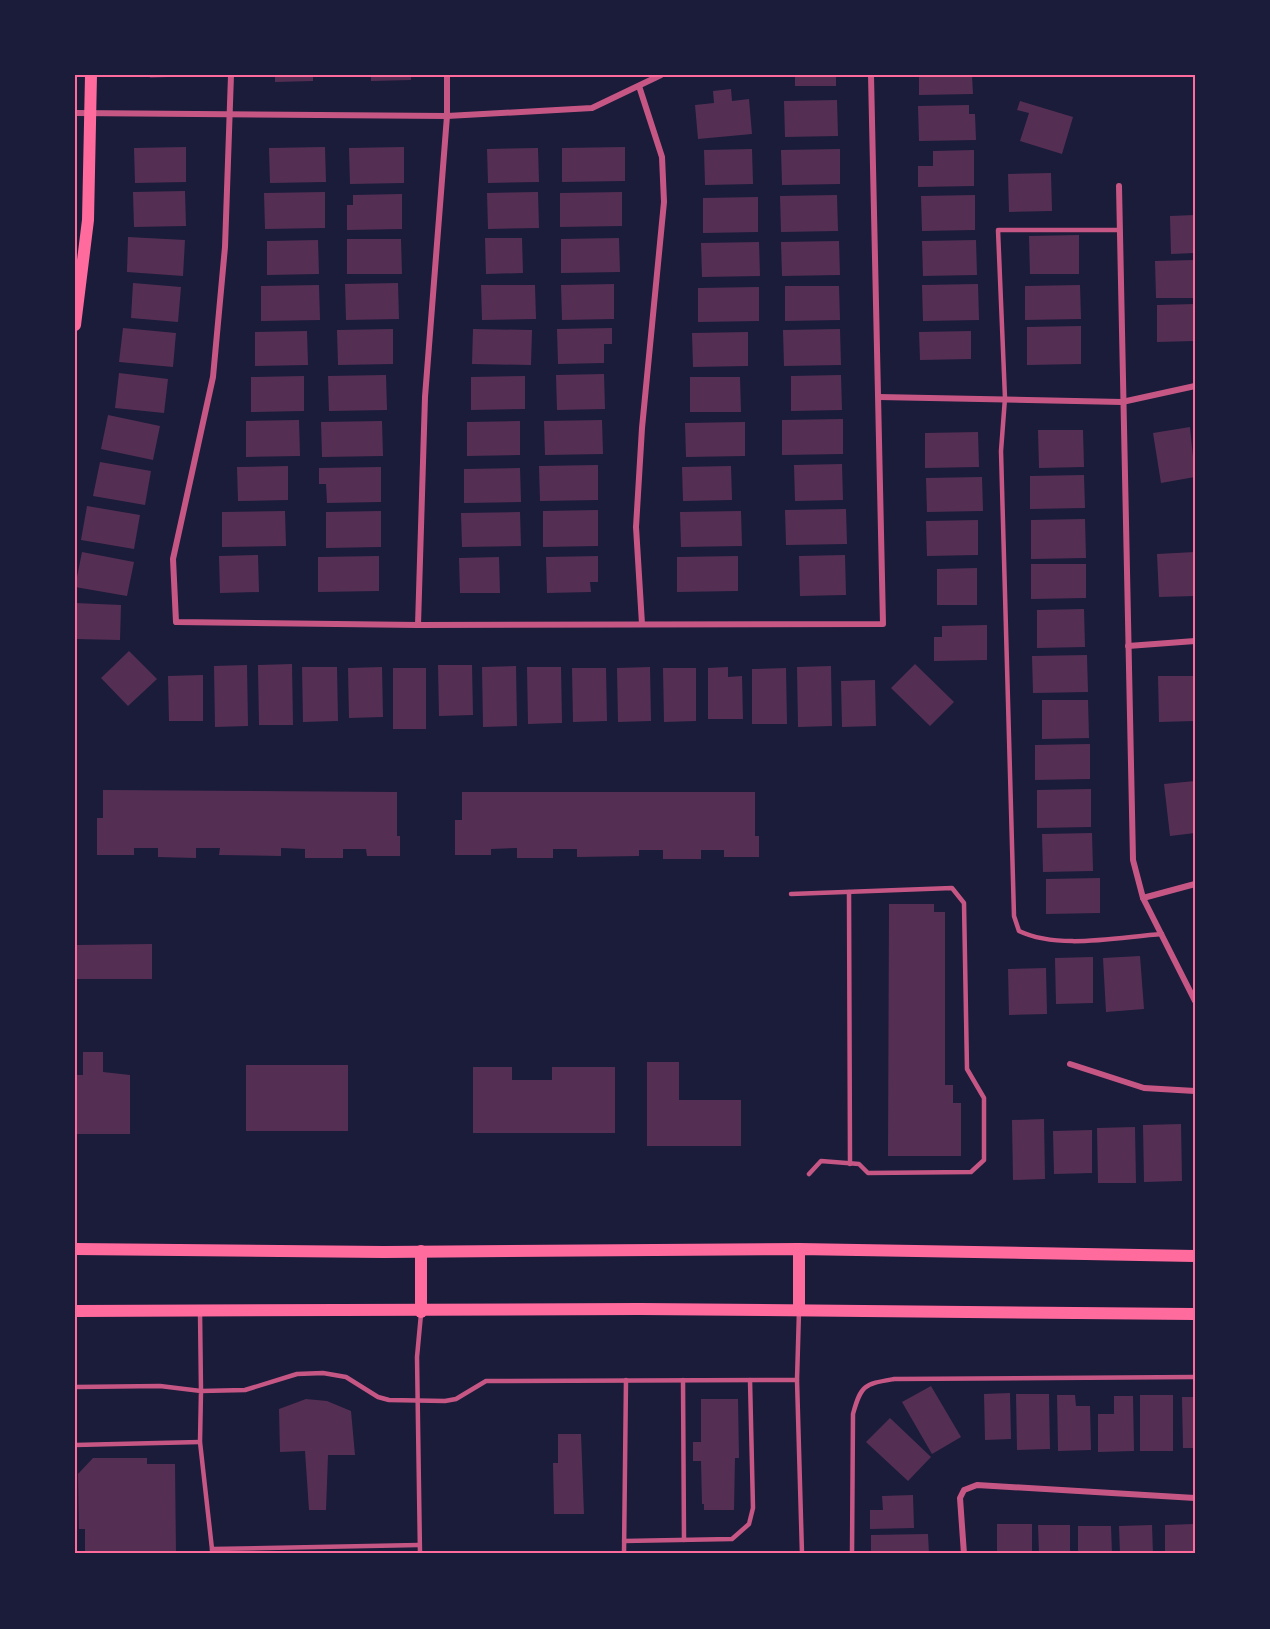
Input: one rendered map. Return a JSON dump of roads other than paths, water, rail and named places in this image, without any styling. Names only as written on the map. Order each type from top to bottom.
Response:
[{"type":"main road","points":[[75,325],[88,220],[91,75]]},
{"type":"main road","points":[[75,1250],[799,1250],[1195,1256]]},
{"type":"main road","points":[[799,1250],[799,1309]]},
{"type":"main road","points":[[421,1251],[421,1312]]},
{"type":"main road","points":[[75,1311],[421,1312],[799,1309],[1195,1314]]},
{"type":"street","points":[[231,75],[225,247],[213,377],[173,559],[176,622],[418,625],[883,624],[871,75]]},
{"type":"street","points":[[418,625],[425,397],[447,116],[447,75]]},
{"type":"street","points":[[75,113],[447,116],[592,108],[661,75]]},
{"type":"street","points":[[639,86],[662,157],[664,202],[642,428],[636,527],[642,624]]},
{"type":"street","points":[[1119,186],[1132,843],[1137,879],[1143,898],[1195,1001]]},
{"type":"street","points":[[879,397],[1122,402],[1159,396],[1195,386]]},
{"type":"street","points":[[1128,646],[1195,642]]},
{"type":"street","points":[[1143,898],[1195,884]]},
{"type":"street","points":[[1070,1065],[1144,1088],[1195,1091]]},
{"type":"street","points":[[964,1554],[960,1498],[964,1490],[977,1485],[1195,1498]]},
{"type":"lane","points":[[1120,230],[998,230],[1005,398],[1001,451],[1014,916],[1019,931],[1035,939],[1059,941],[1163,934]]},
{"type":"lane","points":[[791,894],[952,888],[964,903],[967,1069],[984,1098],[984,1160],[971,1172],[868,1173],[859,1164],[821,1161],[809,1174]]},
{"type":"lane","points":[[849,892],[850,1164]]},
{"type":"lane","points":[[799,1309],[797,1380],[802,1554]]},
{"type":"lane","points":[[200,1311],[200,1442],[212,1552],[419,1545]]},
{"type":"lane","points":[[420,1554],[417,1357],[421,1312]]},
{"type":"lane","points":[[75,1387],[160,1386],[201,1390],[245,1390],[297,1374],[323,1373],[346,1377],[378,1397],[389,1400],[452,1400],[486,1381],[797,1380]]},
{"type":"lane","points":[[852,1554],[853,1414],[859,1393],[867,1384],[894,1379],[1195,1377]]},
{"type":"lane","points":[[624,1554],[626,1380]]},
{"type":"lane","points":[[683,1380],[684,1540]]},
{"type":"lane","points":[[624,1541],[732,1539],[749,1524],[753,1508],[750,1380]]},
{"type":"lane","points":[[75,1445],[200,1442]]}]
